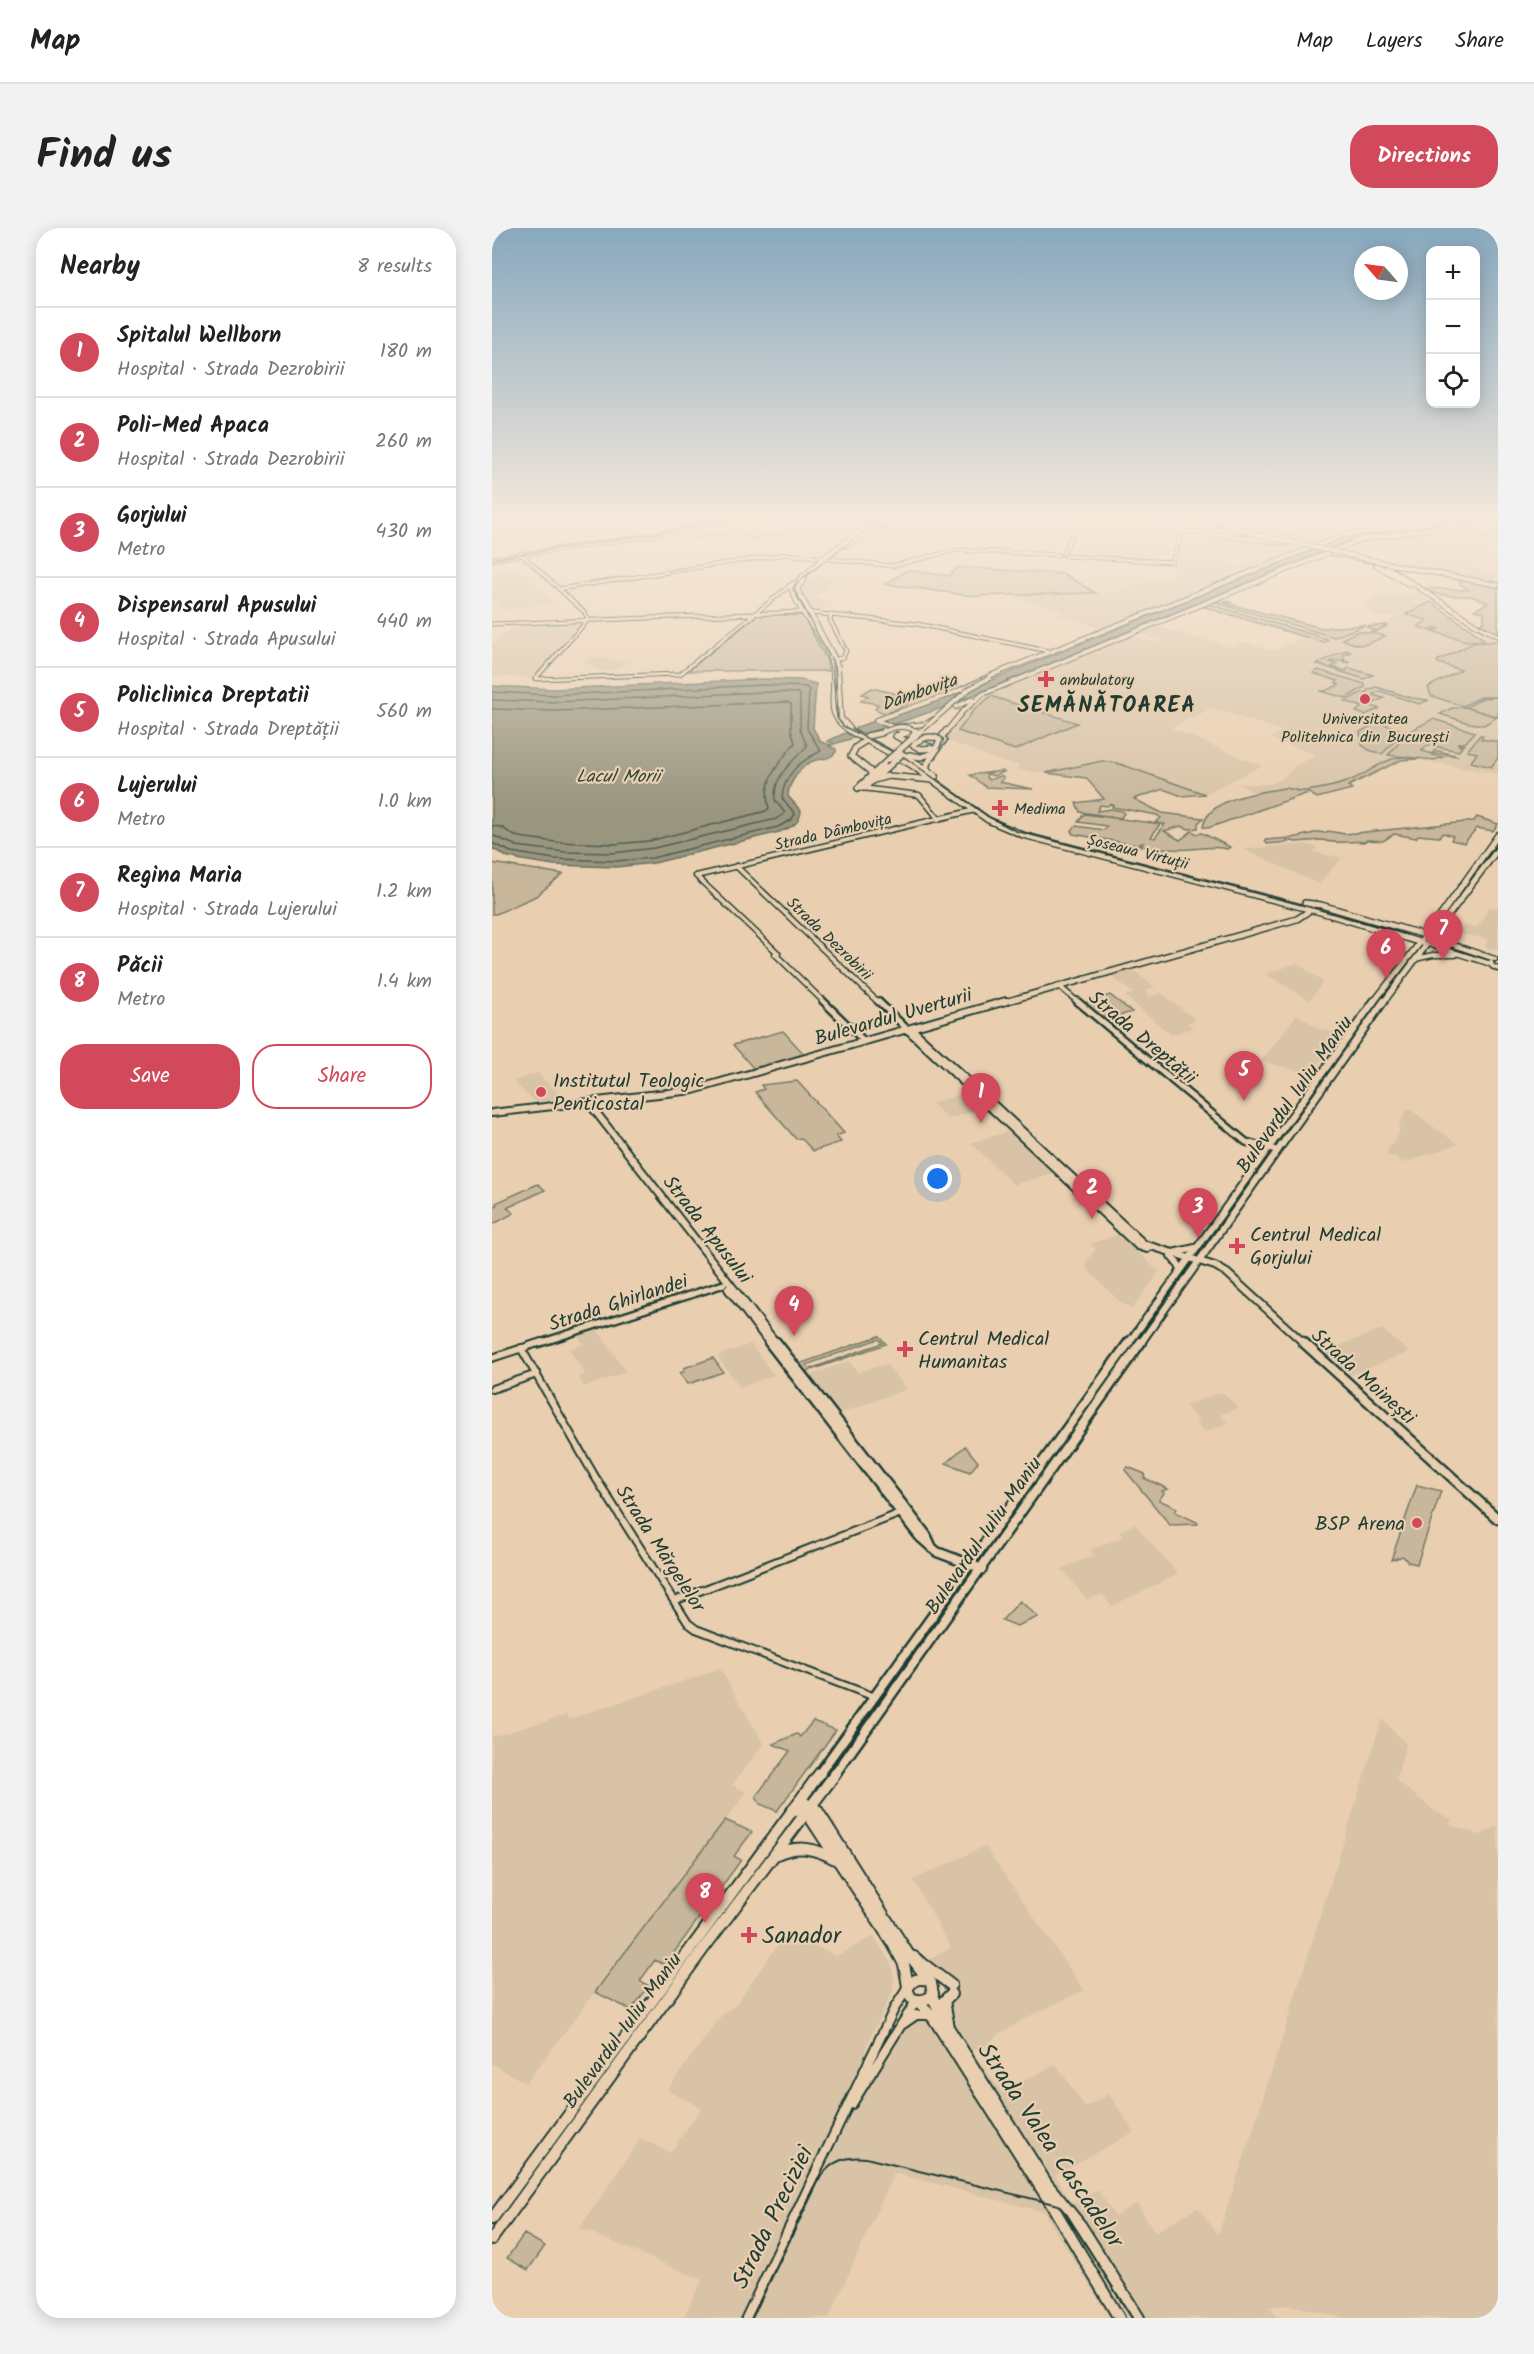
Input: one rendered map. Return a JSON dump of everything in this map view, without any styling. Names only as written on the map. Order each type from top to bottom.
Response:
[{"type":"main road","points":[[805,617],[830,661],[835,720],[849,729]]},
{"type":"main road","points":[[812,617],[835,659],[841,717],[849,729]]},
{"type":"main road","points":[[861,788],[886,768],[936,718],[971,688],[988,678],[1142,617]]},
{"type":"main road","points":[[862,765],[876,766],[889,759],[956,707],[983,694],[1171,617]]},
{"type":"main road","points":[[1457,617],[1476,629],[1498,638]]},
{"type":"main road","points":[[1463,617],[1498,638]]},
{"type":"main road","points":[[938,746],[934,741],[906,733],[876,720],[949,695],[987,677],[1032,661]]},
{"type":"main road","points":[[934,741],[941,738],[962,712],[983,694]]},
{"type":"main road","points":[[872,779],[870,771],[851,756],[854,749],[862,744],[865,738],[892,727],[925,724],[936,718]]},
{"type":"main road","points":[[892,727],[908,727],[915,730],[913,741]]},
{"type":"main road","name":"Șoseaua Virtuții","points":[[849,729],[906,755],[933,780],[994,824],[1023,835],[1297,906],[1321,905],[1407,934],[1419,942],[1428,944]]},
{"type":"main road","points":[[862,744],[880,744],[881,733]]},
{"type":"main road","points":[[906,733],[896,736],[921,749],[938,746]]},
{"type":"main road","points":[[913,741],[925,737],[936,737],[940,740],[925,771],[918,779]]},
{"type":"main road","points":[[906,755],[932,754],[944,740],[941,738]]},
{"type":"main road","name":"Șoseaua Virtuții","points":[[880,744],[925,771],[990,816],[1020,831],[1407,934],[1433,938]]},
{"type":"main road","points":[[906,755],[922,762],[930,760]]},
{"type":"main road","points":[[874,790],[870,786],[872,779],[889,759]]},
{"type":"main road","points":[[886,768],[885,774],[890,776]]},
{"type":"main road","points":[[872,779],[890,776],[933,780]]},
{"type":"main road","name":"Bulevardul Iuliu Maniu","points":[[492,2219],[876,1697],[1267,1148],[1498,835]]},
{"type":"main road","name":"Bulevardul Iuliu Maniu","points":[[492,2240],[771,1857],[809,1810],[1201,1260],[1276,1150],[1498,849]]},
{"type":"main road","points":[[1297,906],[1302,912],[1297,919]]},
{"type":"main road","points":[[1311,907],[1407,934],[1430,929]]},
{"type":"main road","name":"Bulevardul Uverturii","points":[[492,1113],[693,1090],[1297,919],[1311,907]]},
{"type":"main road","points":[[1297,919],[1324,912],[1336,914]]},
{"type":"main road","points":[[1407,934],[1413,949]]},
{"type":"main road","name":"Strada Dezrobirii","points":[[907,1029],[1031,1143],[1138,1246],[1187,1259],[1201,1260]]},
{"type":"main road","name":"Strada Apusului","points":[[588,1102],[635,1166],[932,1548],[982,1569]]},
{"type":"main road","points":[[1181,1268],[1172,1255],[1195,1248]]},
{"type":"main road","name":"Strada Moinești","points":[[1201,1260],[1221,1269],[1498,1519]]},
{"type":"main road","points":[[1140,1326],[1150,1330]]},
{"type":"main road","points":[[1083,1407],[1093,1410]]},
{"type":"main road","points":[[797,1804],[809,1810],[848,1858],[907,1952],[933,1985],[932,1995],[925,2000],[917,2001],[909,1995],[900,1955],[809,1810]]},
{"type":"main road","points":[[771,1857],[802,1846],[819,1850],[840,1862]]},
{"type":"main road","points":[[907,1952],[951,1989],[944,2004],[952,2033]]},
{"type":"main road","points":[[908,1988],[915,1979],[928,1980]]},
{"type":"main road","name":"Strada Valea Cascadelor","points":[[932,1995],[952,2033],[1047,2184],[1081,2226],[1139,2318]]},
{"type":"main road","name":"Strada Valea Cascadelor","points":[[917,2001],[931,2015],[1050,2202],[1119,2318]]},
{"type":"street","points":[[492,624],[661,617]]},
{"type":"street","points":[[588,620],[536,678],[538,680],[677,675],[750,617]]},
{"type":"street","points":[[831,617],[830,620],[846,649],[845,655],[835,659]]},
{"type":"street","points":[[846,617],[917,624],[1054,652]]},
{"type":"street","points":[[861,788],[919,795],[939,819]]},
{"type":"street","name":"Strada Dâmbovița","points":[[864,1041],[777,953],[696,876],[975,810]]},
{"type":"street","name":"Strada Dezrobirii","points":[[736,866],[907,1029]]},
{"type":"street","points":[[1438,931],[1440,937],[1450,944]]},
{"type":"street","points":[[1433,938],[1497,959],[1491,965]]},
{"type":"street","points":[[1428,944],[1498,969]]},
{"type":"street","points":[[1415,959],[1432,955],[1466,956]]},
{"type":"street","points":[[1491,965],[1498,975]]},
{"type":"street","name":"Strada Dreptății","points":[[1059,986],[1235,1134],[1247,1143],[1276,1150]]},
{"type":"street","name":"Strada Ghirlandei","points":[[492,1358],[726,1283]]},
{"type":"street","name":"Strada Mărgelelor","points":[[521,1348],[594,1475],[688,1623],[696,1629],[876,1697]]},
{"type":"street","points":[[492,1389],[537,1374]]},
{"type":"street","points":[[674,1601],[904,1512]]},
{"type":"street","name":"Strada Preciziei","points":[[746,2318],[855,2095],[894,2009],[908,1988]]},
{"type":"street","name":"Strada Preciziei","points":[[855,2095],[917,2001]]},
{"type":"street","points":[[897,2029],[916,2015],[931,2015]]},
{"type":"shaded area","points":[[756,617],[803,617],[826,659],[829,671],[688,671]]},
{"type":"shaded area","points":[[1063,617],[1138,617],[1105,630]]},
{"type":"shaded area","points":[[1231,617],[1277,617],[1323,628],[1388,623],[1396,617],[1375,617],[1453,617],[1472,629],[1498,641],[1498,774],[1413,759],[1402,760],[1349,787],[1305,795],[1286,787],[1264,793],[1253,792],[1238,784],[1270,784],[1282,779],[1295,766],[1317,755],[1270,738],[1283,731],[1212,708],[1171,728],[1261,766],[1205,794],[1117,763],[1102,761],[1046,773],[1018,770],[1019,765],[1003,762],[943,739],[967,710],[990,694],[1133,636],[1160,644],[1164,642],[1138,633],[1155,626],[1231,647],[1244,642],[1273,651],[1302,638]]},
{"type":"shaded area","points":[[1236,617],[1251,617],[1328,641],[1323,642]]},
{"type":"shaded area","points":[[1264,617],[1278,617],[1322,628],[1366,625],[1334,637]]},
{"type":"shaded area","points":[[1415,617],[1453,617],[1484,640],[1466,641],[1432,631],[1439,629],[1436,627],[1429,630],[1418,627],[1427,620]]},
{"type":"shaded area","points":[[1484,617],[1498,617],[1498,635],[1477,624],[1484,622]]},
{"type":"shaded area","points":[[582,623],[532,678],[492,676],[492,646],[514,625]]},
{"type":"shaded area","points":[[1388,625],[1373,633],[1385,636],[1368,644],[1360,645],[1342,639],[1358,631],[1368,633],[1375,630],[1366,627]]},
{"type":"shaded area","points":[[1498,641],[1498,697],[1481,697],[1463,706],[1431,696],[1428,687],[1461,670],[1437,661],[1473,643]]},
{"type":"shaded area","points":[[1346,650],[1350,652],[1343,655],[1345,659],[1342,660],[1350,663],[1334,660],[1330,662],[1337,664],[1332,667],[1346,671],[1349,668],[1373,675],[1364,679],[1317,664]]},
{"type":"shaded area","points":[[591,657],[631,662],[617,669],[602,671],[585,663]]},
{"type":"shaded area","points":[[1318,670],[1365,684],[1365,687],[1346,698],[1320,691],[1339,685],[1336,683],[1338,681],[1313,673]]},
{"type":"shaded area","points":[[1376,687],[1412,698],[1429,700],[1419,704],[1380,691],[1372,695],[1384,698],[1370,705],[1379,709],[1365,715],[1356,712],[1362,707],[1345,701]]},
{"type":"shaded area","points":[[872,688],[918,699],[886,714],[875,709],[878,704],[861,701],[868,696],[862,694]]},
{"type":"shaded area","points":[[991,696],[1077,723],[1015,750],[958,731],[974,710]]},
{"type":"shaded area","points":[[1483,698],[1498,699],[1498,717],[1466,707]]},
{"type":"shaded area","points":[[1465,707],[1497,717],[1484,725],[1440,714],[1452,708]]},
{"type":"shaded area","points":[[1433,719],[1475,732],[1465,743],[1457,743],[1465,745],[1458,745],[1462,747],[1459,751],[1428,745],[1422,751],[1432,754],[1435,750],[1458,756],[1434,753],[1433,755],[1443,757],[1434,760],[1388,755],[1410,731]]},
{"type":"shaded area","points":[[1378,722],[1405,731],[1382,754],[1362,745],[1360,732]]},
{"type":"shaded area","points":[[1480,735],[1483,735],[1481,739],[1498,742],[1498,758],[1491,767],[1471,762],[1477,753],[1467,751]]},
{"type":"shaded area","points":[[1401,757],[1419,759],[1401,760],[1348,786],[1352,789],[1317,798],[1309,793],[1305,794],[1208,828],[1203,827],[1207,817],[1214,809],[1236,798],[1284,788],[1303,791],[1331,787],[1353,779],[1386,761]]},
{"type":"shaded area","points":[[1102,761],[1117,763],[1205,794],[1182,796],[1163,789],[1134,799],[1162,813],[1203,818],[1198,823],[1198,828],[1189,829],[1181,826],[1164,831],[1180,840],[1192,831],[1197,834],[1202,833],[1230,847],[1227,849],[1212,847],[1180,850],[1164,848],[1162,850],[1141,846],[1143,843],[1137,845],[1073,834],[1071,831],[1076,826],[1104,830],[1107,826],[1078,822],[1084,814],[1160,824],[1151,837],[1155,838],[1165,824],[1155,823],[1161,818],[1157,815],[1112,807],[1113,805],[1110,804],[1100,805],[1097,811],[1111,809],[1122,811],[1124,813],[1121,818],[1080,812],[1076,803],[1104,799],[1086,778],[1046,773]]},
{"type":"shaded area","points":[[1004,772],[994,776],[987,774],[986,777],[989,780],[1001,776],[1004,778],[1000,782],[1033,789],[986,787],[970,775]]},
{"type":"shaded area","points":[[1477,817],[1498,824],[1493,831],[1477,828],[1464,843],[1451,840],[1453,836],[1443,833],[1439,837],[1418,835],[1416,838],[1394,834],[1383,841],[1367,840],[1364,842],[1287,840],[1288,842],[1267,844],[1265,840],[1292,838],[1328,831],[1345,834],[1467,822],[1474,821]]},
{"type":"shaded area","points":[[1304,844],[1317,847],[1314,852],[1342,858],[1319,884],[1243,849]]},
{"type":"shaded area","points":[[492,863],[563,874],[536,896],[492,914]]},
{"type":"shaded area","points":[[1498,908],[1498,950],[1484,947],[1489,939],[1455,933],[1464,925],[1477,928],[1487,912],[1485,909]]},
{"type":"shaded area","points":[[1297,963],[1323,982],[1310,1000],[1266,974]]},
{"type":"shaded area","points":[[1127,970],[1134,971],[1155,987],[1145,991],[1150,996],[1161,993],[1196,1020],[1187,1023],[1193,1028],[1171,1035],[1125,996],[1133,993],[1110,975]]},
{"type":"shaded area","points":[[1110,995],[1132,1012],[1105,1020],[1084,1003]]},
{"type":"shaded area","points":[[1297,1014],[1319,1029],[1341,1034],[1311,1074],[1261,1061]]},
{"type":"shaded area","points":[[783,1031],[804,1054],[754,1069],[733,1045]]},
{"type":"shaded area","name":"Institutul Teologic Penticostal","points":[[537,1073],[568,1102],[539,1106],[513,1081]]},
{"type":"shaded area","points":[[797,1081],[844,1133],[836,1136],[841,1142],[813,1151],[801,1138],[796,1139],[755,1092],[764,1089],[761,1085]]},
{"type":"shaded area","points":[[967,1092],[984,1108],[948,1119],[932,1103]]},
{"type":"shaded area","points":[[1410,1109],[1458,1144],[1404,1163],[1394,1156],[1390,1157],[1386,1154],[1400,1131],[1398,1129],[1405,1112]]},
{"type":"shaded area","points":[[1009,1131],[1053,1173],[1014,1185],[971,1143]]},
{"type":"shaded area","points":[[538,1184],[545,1190],[507,1208],[514,1213],[492,1225],[492,1207],[497,1205],[496,1203]]},
{"type":"shaded area","points":[[1119,1234],[1159,1272],[1132,1309],[1120,1302],[1085,1267],[1096,1249],[1090,1244]]},
{"type":"shaded area","points":[[597,1329],[626,1372],[584,1387],[578,1377],[585,1374],[569,1349],[583,1344],[577,1335]]},
{"type":"shaded area","points":[[1382,1329],[1409,1352],[1349,1376],[1323,1352]]},
{"type":"shaded area","points":[[879,1336],[886,1344],[805,1372],[799,1364]],"holes":[[[878,1339],[882,1343],[810,1369],[806,1365]]]},
{"type":"shaded area","points":[[751,1344],[774,1375],[740,1387],[717,1356]]},
{"type":"shaded area","points":[[713,1358],[723,1372],[688,1384],[680,1373],[685,1371],[684,1368]]},
{"type":"shaded area","points":[[849,1361],[858,1372],[886,1364],[907,1389],[839,1414],[809,1376]]},
{"type":"shaded area","points":[[1222,1392],[1238,1408],[1220,1415],[1228,1423],[1205,1432],[1196,1424],[1200,1422],[1185,1406]]},
{"type":"shaded area","points":[[965,1446],[978,1462],[970,1472],[946,1463]]},
{"type":"shaded area","points":[[1128,1467],[1145,1474],[1144,1478],[1168,1489],[1162,1491],[1164,1493],[1159,1500],[1177,1508],[1175,1512],[1198,1524],[1170,1525],[1125,1470]]},
{"type":"shaded area","name":"BSP Arena","points":[[1417,1485],[1441,1491],[1417,1564],[1408,1562],[1403,1556],[1391,1560]]},
{"type":"shaded area","points":[[1134,1524],[1178,1574],[1112,1606],[1102,1595],[1086,1599],[1062,1569],[1094,1555],[1090,1550],[1123,1537],[1119,1531]]},
{"type":"shaded area","points":[[1020,1601],[1038,1617],[1017,1626],[1002,1620]]},
{"type":"shaded area","points":[[720,1669],[764,1744],[732,1785],[747,1792],[526,2083],[492,2064],[492,1737],[567,1715],[569,1719]]},
{"type":"shaded area","points":[[1382,1719],[1406,1744],[1396,1780],[1436,1812],[1452,1819],[1450,1825],[1480,1835],[1498,1826],[1498,2318],[1345,2318],[1290,2305],[1268,2307],[1277,2318],[1110,2318],[1044,2212],[894,2173],[829,2318],[683,2318],[702,2280],[580,2228],[641,2138],[670,2153],[701,2108],[667,2090],[720,2017],[735,2005],[787,1932],[836,1956],[874,1936],[891,1964],[894,1977],[893,1991],[865,2049],[885,2057],[911,2021],[950,2001],[928,1960],[951,1948],[913,1880],[985,1846],[1084,1990],[1026,2018],[999,2034],[979,2051],[977,2048],[972,2051],[1002,2092],[1056,2064],[1085,2107],[1109,2094],[1134,2132],[1055,2175],[1072,2203],[1098,2190],[1115,2216],[1137,2203],[1155,2232],[1198,2207],[1218,2235]]},
{"type":"shaded area","points":[[813,1721],[836,1730],[777,1811],[760,1804],[756,1796],[790,1751],[773,1744],[797,1734],[800,1737]]},
{"type":"shaded area","points":[[725,1820],[752,1832],[734,1856],[741,1860],[665,1965],[655,1960],[640,1981],[649,1986],[631,2010],[595,1992]]},
{"type":"shaded area","points":[[524,2234],[545,2246],[528,2270],[507,2258]]},
{"type":"water","points":[[1148,617],[1164,617],[942,708],[834,744],[828,741],[860,726],[962,692]]},
{"type":"water","name":"Lacul Morii","points":[[763,679],[801,680],[816,684],[813,728],[821,742],[832,745],[829,746],[836,749],[831,756],[808,763],[793,781],[788,796],[801,811],[799,819],[791,827],[654,863],[616,867],[554,865],[505,856],[492,848],[492,686],[554,689]]},
{"type":"tunnel","points":[[1426,938],[1458,948]]},
{"type":"tunnel","points":[[1485,961],[1498,965]]},
{"type":"tram line","points":[[808,617],[832,661],[837,718],[843,726],[907,759],[987,816],[1016,831],[1317,909],[1407,935]]},
{"type":"tram line","points":[[752,2318],[821,2176],[830,2166],[841,2160],[859,2158],[1058,2205],[1067,2215],[1132,2318]]},
{"type":"place","name":"ambulatory","points":[[1046,679]]},
{"type":"place","name":"Universitatea Politehnica din București","points":[[1365,699]]},
{"type":"place","name":"Medima","points":[[1000,808]]},
{"type":"place","name":"Regina Maria","points":[[1443,960]]},
{"type":"place","name":"Lujerului","points":[[1386,979]]},
{"type":"place","name":"Institutul Teologic Penticostal","points":[[541,1092]]},
{"type":"place","name":"Policlinica Dreptatii","points":[[1244,1101]]},
{"type":"place","name":"Spitalul Wellborn","points":[[981,1123]]},
{"type":"place","name":"Poli-Med Apaca","points":[[1092,1219]]},
{"type":"place","name":"Gorjului","points":[[1198,1238]]},
{"type":"place","name":"Centrul Medical Gorjului","points":[[1237,1246]]},
{"type":"place","name":"Dispensarul Apusului","points":[[794,1336]]},
{"type":"place","name":"Centrul Medical Humanitas","points":[[905,1349]]},
{"type":"place","name":"BSP Arena","points":[[1417,1523]]},
{"type":"place","name":"Păcii","points":[[705,1923]]},
{"type":"place","name":"Sanador","points":[[749,1935]]},
{"type":"district","name":"SEMĂNĂTOAREA","points":[[1107,704]]},
{"type":"water label","name":"Dâmbovița","points":[[919,692]]}]
